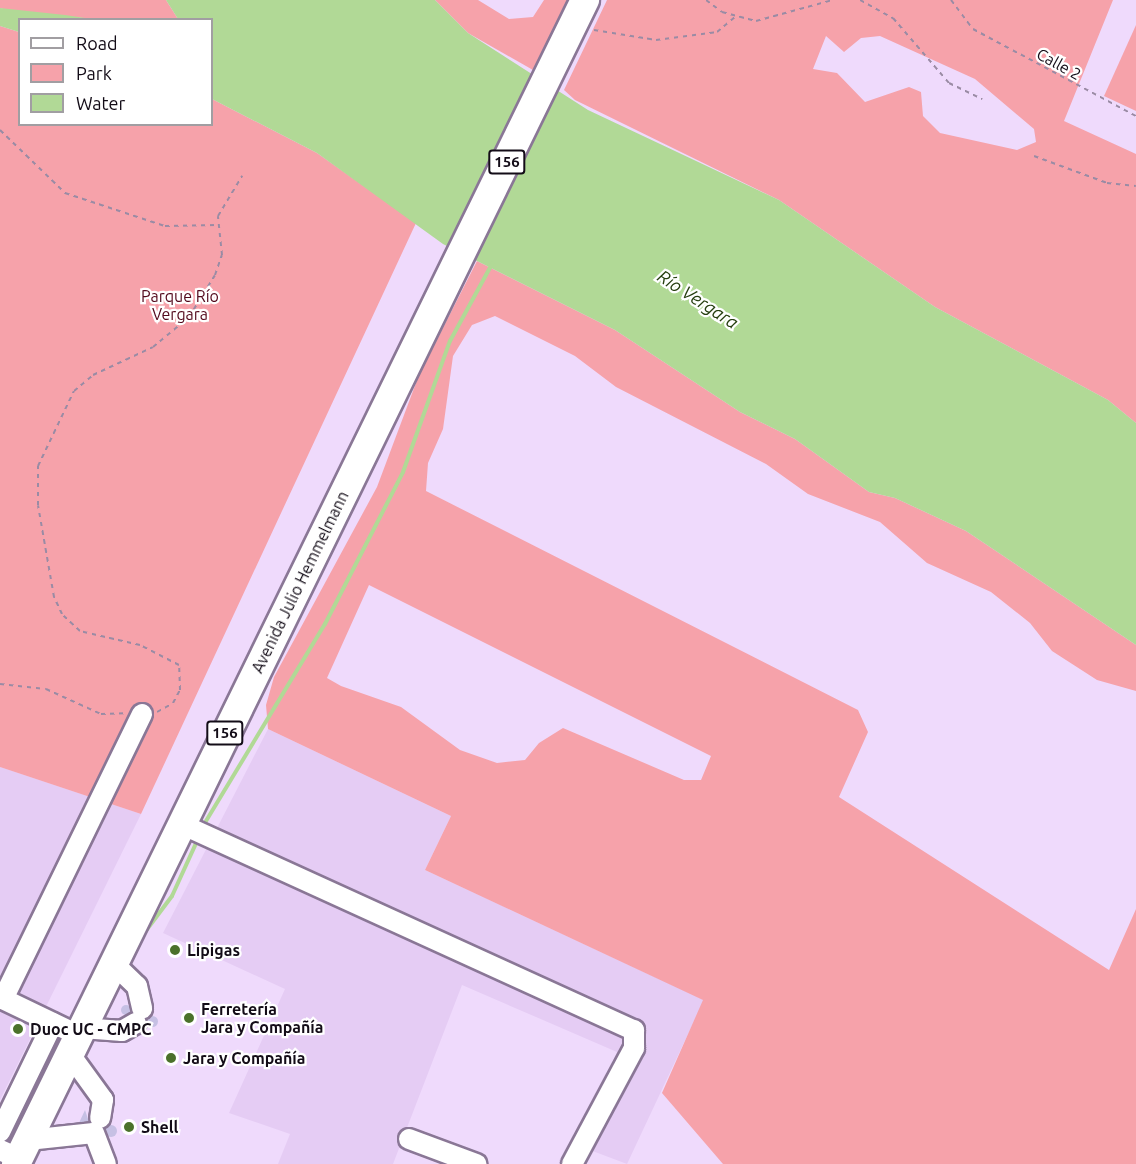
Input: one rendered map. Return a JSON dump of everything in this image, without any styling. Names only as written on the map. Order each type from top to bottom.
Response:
[{"type":"highway","name":"Avenida Julio Hemmelmann","points":[[15,1153],[71,1035],[114,964],[580,11]]},
{"type":"street","points":[[114,964],[137,986],[139,1016],[122,1031],[71,1035],[1,998],[142,714]]},
{"type":"street","points":[[181,824],[634,1030],[634,1048],[572,1164]]},
{"type":"street","points":[[71,1035],[103,1100],[100,1118]]},
{"type":"street","points":[[0,1132],[71,1035]]},
{"type":"street","points":[[15,1153],[94,1132],[106,1164]]},
{"type":"street","points":[[409,1139],[476,1164]]},
{"type":"path","points":[[706,0],[735,17],[784,17],[833,0]]},
{"type":"path","points":[[860,0],[893,18],[949,83],[982,99]]},
{"type":"path","name":"Calle 2","points":[[951,0],[973,29],[1136,116]]},
{"type":"path","points":[[580,11],[600,33],[656,40],[717,32],[735,17]]},
{"type":"path","points":[[0,130],[65,194],[165,226],[217,225]]},
{"type":"path","points":[[1034,156],[1107,183],[1136,186]]},
{"type":"path","points":[[0,684],[46,689],[101,714],[142,714],[165,711],[173,703],[180,690],[179,664],[140,645],[80,631],[62,614],[54,597],[38,505],[39,466],[74,391],[93,375],[153,347],[189,317],[222,255],[217,225],[242,176]]},
{"type":"shaded area","points":[[268,729],[451,816],[425,870],[704,1000],[627,1164],[574,1144],[617,1052],[462,985],[393,1164],[278,1164],[290,1134],[229,1113],[285,989],[163,933]]},
{"type":"shaded area","points":[[0,767],[141,814],[0,1100]]},
{"type":"green space","points":[[0,0],[166,0],[177,18],[83,18],[0,8]]},
{"type":"green space","points":[[435,0],[478,0],[509,19],[533,17],[544,0],[568,0],[533,70],[468,33]]},
{"type":"green space","points":[[607,0],[1113,0],[1064,121],[1136,154],[1136,423],[1108,400],[935,307],[779,200],[575,100],[564,90]],"holes":[[[826,36],[844,52],[861,38],[880,36],[975,79],[1034,129],[1036,142],[1017,150],[940,133],[923,116],[921,92],[909,87],[865,102],[837,73],[813,69]]]},
{"type":"green space","points":[[1136,25],[1136,111],[1104,96]]},
{"type":"green space","name":"Parque Río Vergara","points":[[0,26],[18,32],[18,126],[213,126],[213,100],[317,153],[416,223],[141,814],[0,767]]},
{"type":"green space","points":[[477,261],[615,330],[740,412],[795,439],[869,492],[895,498],[966,531],[1136,645],[1136,691],[1097,680],[1052,651],[1030,623],[991,592],[927,563],[880,522],[808,494],[766,464],[616,387],[575,356],[495,316],[472,325],[453,356],[443,429],[428,463],[426,491],[858,710],[868,732],[839,797],[1109,970],[1136,909],[1136,1164],[723,1164],[662,1093],[703,1000],[425,870],[451,816],[268,729],[266,705],[274,677],[377,487],[419,375]],"holes":[[[369,585],[711,756],[701,780],[684,780],[563,728],[539,743],[525,760],[497,763],[460,750],[401,707],[341,686],[327,678]]]},
{"type":"water","name":"Río Vergara","points":[[166,0],[435,0],[468,33],[588,110],[779,200],[935,307],[1108,400],[1136,423],[1136,645],[966,531],[895,498],[869,492],[795,439],[740,412],[615,330],[443,244],[317,153],[213,100],[213,18],[177,18]]},
{"type":"water","points":[[0,8],[85,18],[18,18],[18,32],[0,26]]},
{"type":"building","points":[[126,1005],[131,1010],[126,1015],[121,1010]]},
{"type":"building","points":[[152,1016],[156,1017],[156,1025],[152,1026],[148,1025],[147,1021],[148,1017]]},
{"type":"building","points":[[85,1110],[89,1122],[79,1123]]},
{"type":"building","points":[[111,1125],[117,1131],[111,1137],[105,1131]]},
{"type":"waterway","points":[[203,826],[325,624],[403,472],[450,341],[492,264]]},
{"type":"waterway","points":[[142,936],[172,896],[198,839]]},
{"type":"place","name":"Lipigas","points":[[175,950]]},
{"type":"place","name":"Ferretería Jara y Compañía","points":[[189,1018]]},
{"type":"place","name":"Duoc UC - CMPC","points":[[18,1029]]},
{"type":"place","name":"Jara y Compañía","points":[[171,1058]]},
{"type":"place","name":"Shell","points":[[129,1127]]}]
